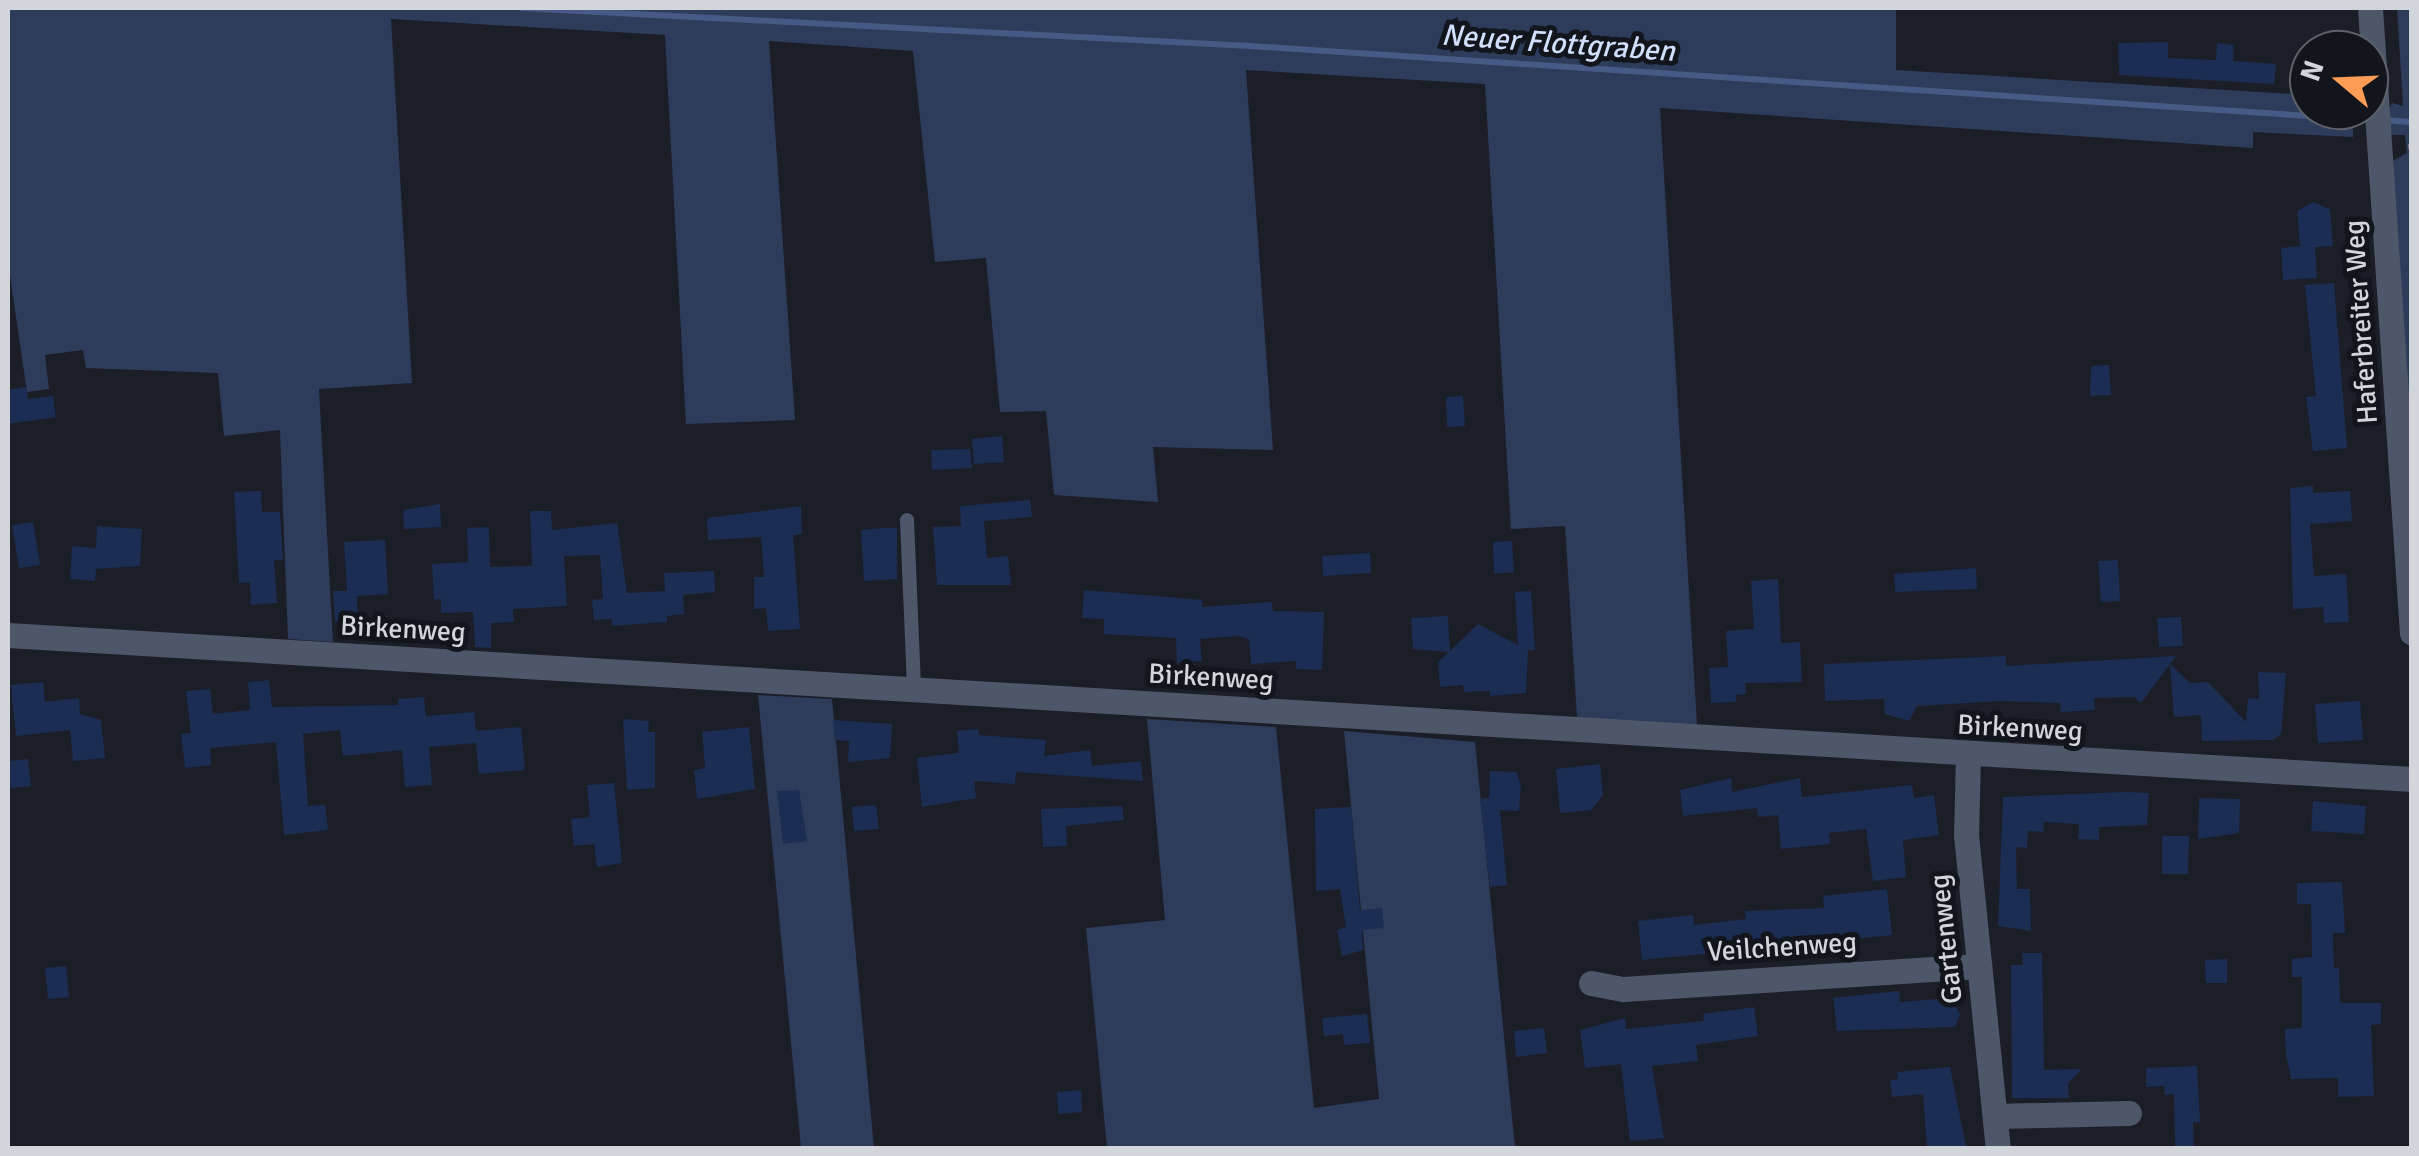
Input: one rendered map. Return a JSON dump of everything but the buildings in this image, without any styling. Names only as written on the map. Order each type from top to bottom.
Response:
[{"type":"street","name":"Haferbreiter Weg","points":[[2370,8],[2412,633]]},
{"type":"street","name":"Birkenweg","points":[[8,635],[1968,755],[2412,778]]},
{"type":"street","name":"Gartenweg","points":[[1968,755],[1966,835],[1998,1148]]},
{"type":"street","name":"Veilchenweg","points":[[1590,983],[1623,989],[1979,966]]},
{"type":"street","points":[[1995,1116],[2129,1112]]},
{"type":"lane","points":[[907,520],[914,690]]},
{"type":"path","points":[[2410,144],[2412,176]]},
{"type":"shaded area","points":[[8,8],[1896,8],[1896,70],[2289,94],[2289,130],[2353,130],[2353,137],[2253,132],[2253,148],[1660,108],[1697,725],[1577,718],[1565,526],[1511,529],[1485,84],[1246,70],[1273,450],[1153,447],[1158,502],[1054,495],[1046,411],[1000,412],[986,258],[935,262],[913,51],[769,41],[795,420],[686,424],[665,35],[391,19],[412,383],[319,389],[333,642],[288,639],[280,430],[224,436],[218,373],[86,368],[83,350],[45,355],[49,389],[27,392],[8,262]]},
{"type":"shaded area","points":[[2397,8],[2411,8],[2411,532],[2391,162],[2407,153],[2405,135],[2390,135],[2389,110],[2392,103],[2403,106]]},
{"type":"shaded area","points":[[758,695],[832,699],[874,1148],[801,1148]]},
{"type":"shaded area","points":[[1147,719],[1276,727],[1314,1108],[1379,1099],[1344,731],[1475,742],[1515,1148],[1107,1148],[1086,928],[1165,920]]},
{"type":"waterway","name":"Neuer Flottgraben","points":[[522,8],[1250,46],[2289,115]]},
{"type":"waterway","name":"Neuer Flottgraben","points":[[2389,120],[2412,122]]}]
